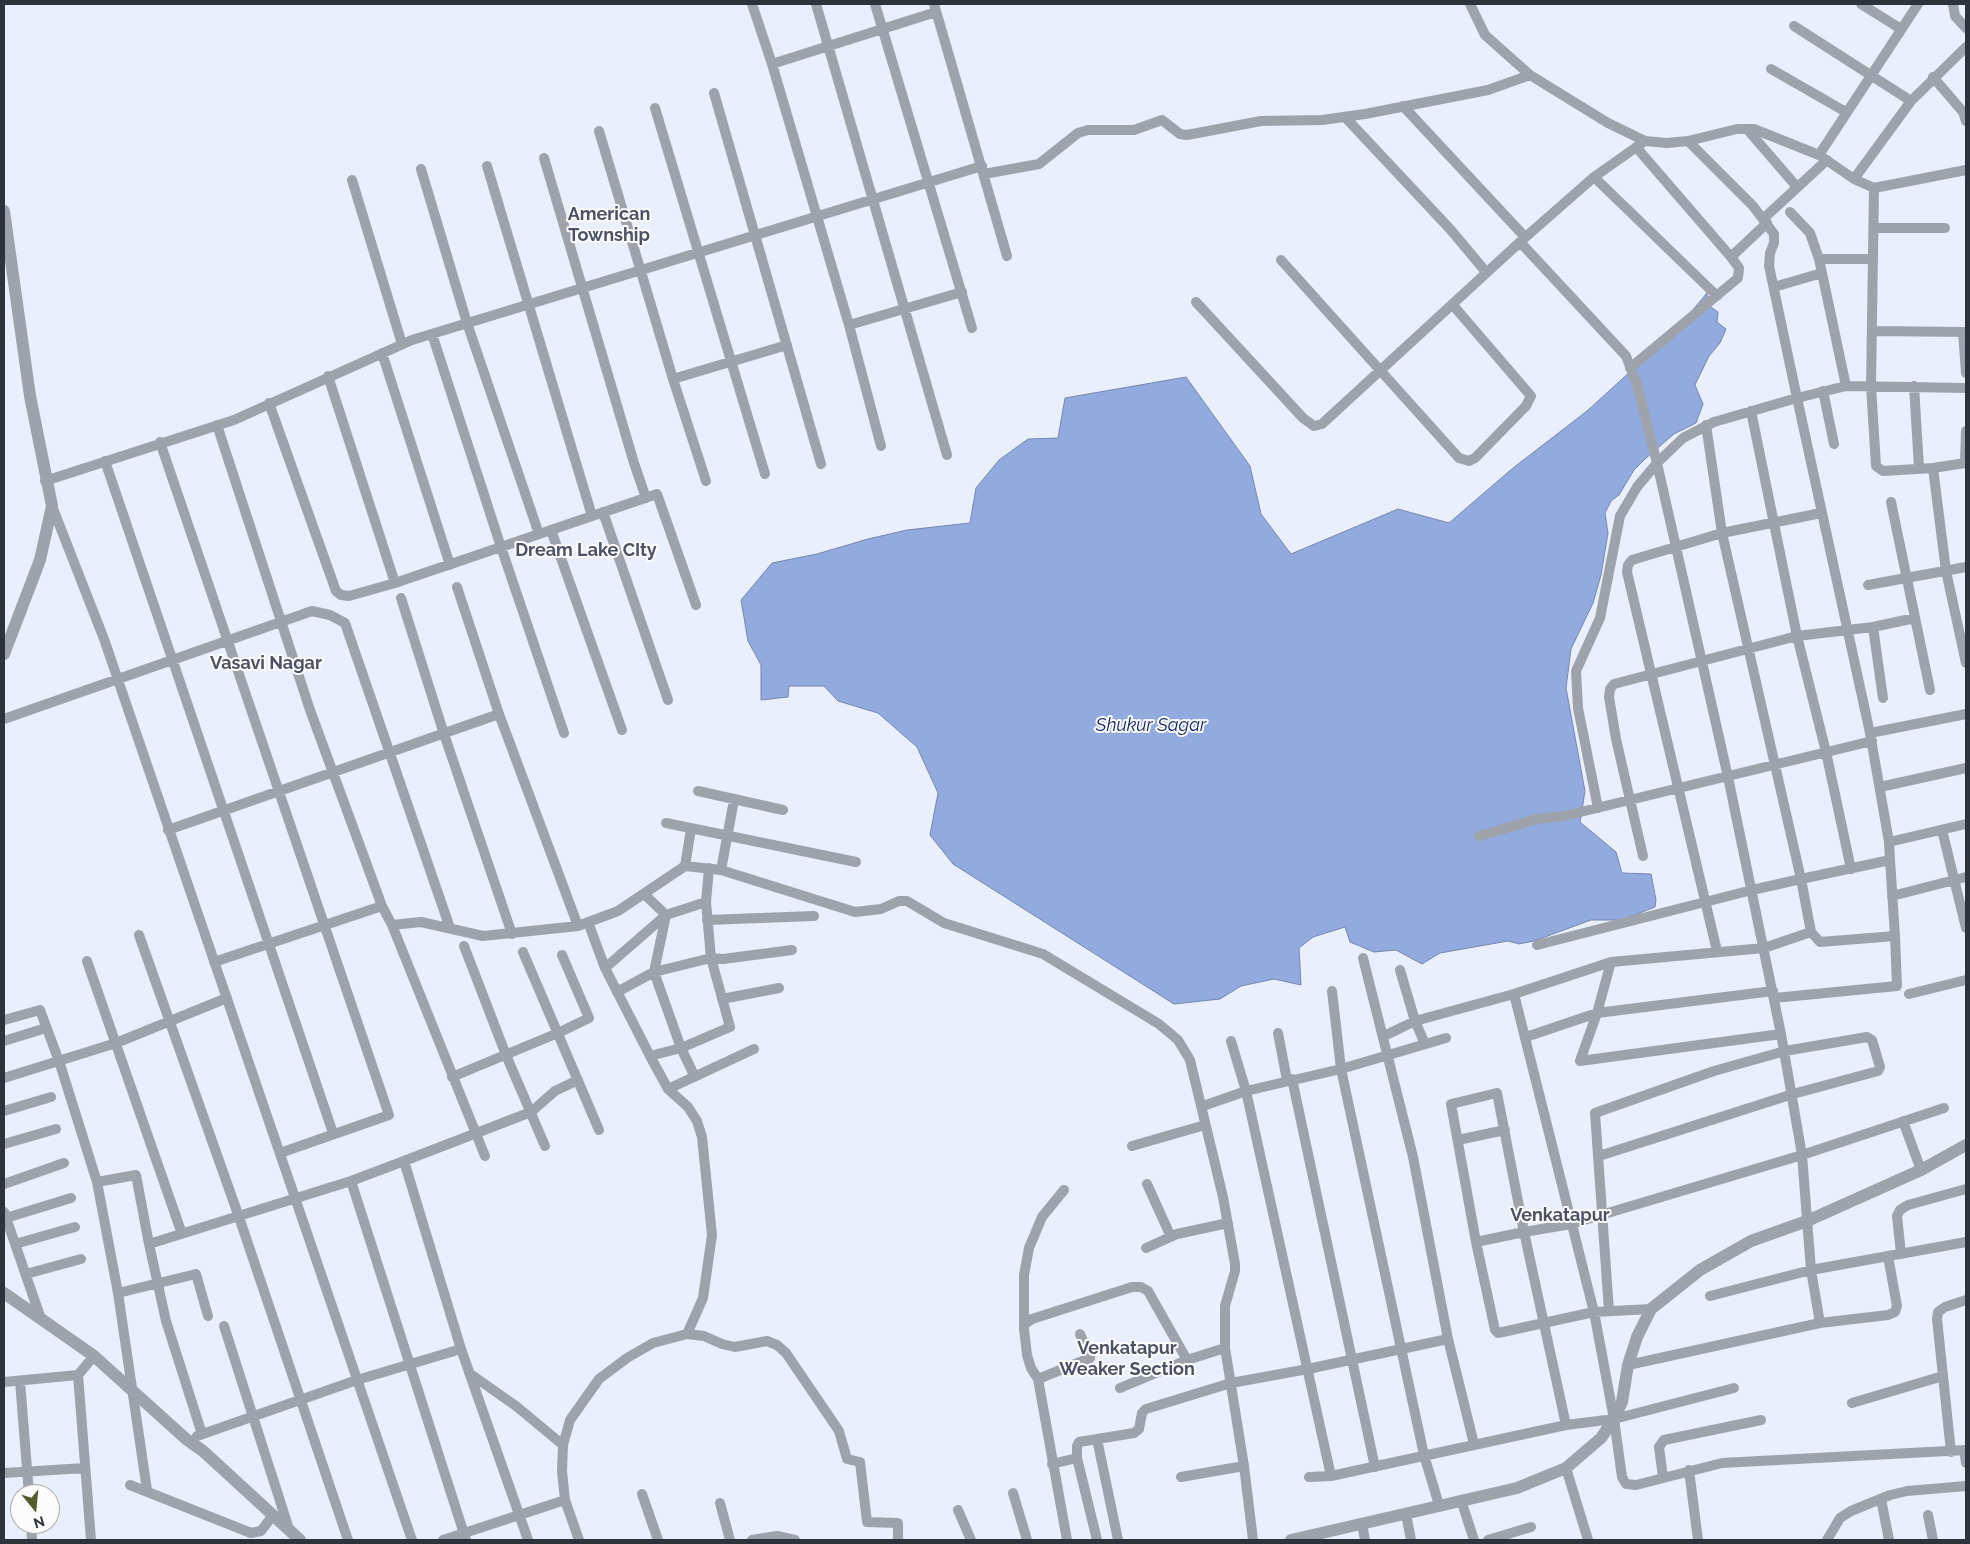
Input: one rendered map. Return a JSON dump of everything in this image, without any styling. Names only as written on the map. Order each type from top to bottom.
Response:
[{"type":"street","points":[[752,4],[772,64],[849,324],[881,446]]},
{"type":"street","points":[[816,4],[947,455]]},
{"type":"street","points":[[875,4],[972,328]]},
{"type":"street","points":[[1470,4],[1485,35],[1530,75],[1608,123],[1645,140],[1667,143],[1688,141],[1737,129],[1763,131],[1823,158],[1854,179],[1874,188],[1966,170]]},
{"type":"street","points":[[1861,4],[1901,29]]},
{"type":"street","points":[[1731,257],[1823,158],[1846,112],[1918,4]]},
{"type":"street","points":[[1953,4],[1955,16],[1966,28]]},
{"type":"street","points":[[772,64],[883,28],[935,8],[1007,256]]},
{"type":"street","points":[[1794,26],[1911,101]]},
{"type":"street","points":[[1854,179],[1911,101],[1933,77],[1966,47]]},
{"type":"street","points":[[1771,68],[1846,112]]},
{"type":"street","points":[[46,481],[105,460],[217,425],[402,344],[432,334],[929,182],[983,170],[1039,164],[1078,133],[1088,130],[1134,130],[1162,120],[1180,134],[1187,135],[1261,121],[1303,121],[1345,117],[1488,90],[1530,75]]},
{"type":"street","points":[[1933,77],[1963,112],[1966,121]]},
{"type":"street","points":[[714,93],[821,464]]},
{"type":"street","points":[[1403,106],[1626,356],[1657,463],[1677,548],[1728,777],[1785,1051],[1802,1155],[1811,1270],[1820,1323]]},
{"type":"street","points":[[655,108],[765,474]]},
{"type":"street","points":[[1345,117],[1450,229],[1486,272]]},
{"type":"street","points":[[1747,129],[1797,187]]},
{"type":"street","points":[[599,130],[673,379],[706,481]]},
{"type":"street","points":[[1196,302],[1303,418],[1314,426],[1322,424],[1523,239],[1594,177],[1645,140]]},
{"type":"street","points":[[1526,1037],[1597,1013],[1773,994],[1897,986],[1889,842],[1871,737],[1769,266],[1774,234],[1765,221],[1688,141]]},
{"type":"street","points":[[1630,368],[1717,296],[1740,274],[1731,257],[1636,147]]},
{"type":"street","points":[[544,158],[646,498]]},
{"type":"street","points":[[487,166],[592,516]]},
{"type":"street","points":[[421,169],[467,323],[539,534]]},
{"type":"street","points":[[1594,177],[1717,296]]},
{"type":"street","points":[[352,180],[402,344]]},
{"type":"street","points":[[1874,188],[1871,386],[1876,466],[1883,471],[1933,468],[1966,463],[1966,431]]},
{"type":"street","points":[[4,211],[30,396],[52,506],[91,601],[412,1540]]},
{"type":"street","points":[[1790,212],[1810,233],[1819,260],[1846,386]]},
{"type":"street","points":[[1874,228],[1945,228]]},
{"type":"street","points":[[1281,260],[1459,458],[1469,461],[1475,458],[1526,406],[1531,396],[1452,304]]},
{"type":"street","points":[[1819,260],[1873,260]]},
{"type":"street","points":[[1774,287],[1822,273]]},
{"type":"street","points":[[849,324],[962,292]]},
{"type":"street","points":[[1873,331],[1965,332],[1966,373]]},
{"type":"street","points":[[432,334],[564,733]]},
{"type":"street","points":[[673,379],[787,345]]},
{"type":"street","points":[[382,353],[450,564]]},
{"type":"street","points":[[328,376],[395,583]]},
{"type":"street","points":[[1598,808],[1578,708],[1576,671],[1600,618],[1620,516],[1638,487],[1657,463],[1683,438],[1706,425],[1823,391],[1846,386],[1966,388]]},
{"type":"street","points":[[1914,386],[1919,468]]},
{"type":"street","points":[[1823,391],[1834,444]]},
{"type":"street","points":[[269,403],[336,591],[341,595],[349,596],[395,583],[657,494],[696,605]]},
{"type":"street","points":[[1751,411],[1797,636],[1826,752],[1851,869]]},
{"type":"street","points":[[217,425],[310,710],[382,906],[392,925],[485,1156]]},
{"type":"street","points":[[1706,425],[1722,533],[1802,879],[1811,932],[1820,942],[1895,936]]},
{"type":"street","points":[[160,442],[323,927],[389,1115],[280,1153]]},
{"type":"street","points":[[105,460],[174,659],[221,810],[270,944],[333,1133]]},
{"type":"street","points":[[1933,468],[1946,571],[1966,664]]},
{"type":"street","points":[[1891,502],[1930,690]]},
{"type":"street","points":[[4,654],[40,560],[52,506]]},
{"type":"street","points":[[602,512],[668,700]]},
{"type":"street","points":[[1717,951],[1627,572],[1628,565],[1632,560],[1722,533],[1774,520],[1821,513]]},
{"type":"street","points":[[551,530],[622,730]]},
{"type":"street","points":[[1868,585],[1966,567]]},
{"type":"street","points":[[457,587],[499,714],[583,924],[650,1056],[668,1088],[688,1107],[697,1121],[702,1137],[712,1225],[710,1267],[704,1298],[687,1334]]},
{"type":"street","points":[[401,598],[444,734],[512,934]]},
{"type":"street","points":[[4,719],[312,611],[330,615],[346,623],[450,928]]},
{"type":"street","points":[[1643,856],[1616,739],[1609,696],[1610,689],[1614,684],[1797,636],[1873,627],[1915,618]]},
{"type":"street","points":[[1873,627],[1883,698]]},
{"type":"street","points":[[168,830],[221,810],[334,774],[499,714]]},
{"type":"street","points":[[1479,836],[1537,819],[1564,816],[1776,765],[1826,752],[1871,737],[1966,714]]},
{"type":"street","points":[[1880,788],[1966,768]]},
{"type":"street","points":[[698,791],[782,810]]},
{"type":"street","points":[[721,870],[734,800]]},
{"type":"street","points":[[666,823],[856,862]]},
{"type":"street","points":[[1889,842],[1966,824]]},
{"type":"street","points":[[685,866],[691,829]]},
{"type":"street","points":[[1942,830],[1956,880],[1966,928]]},
{"type":"street","points":[[1537,945],[1752,890],[1890,860]]},
{"type":"street","points":[[392,925],[421,922],[483,936],[583,924],[618,911],[685,866],[709,868],[721,870],[855,912],[875,910],[907,901],[944,923],[1043,954],[1159,1024],[1178,1040],[1190,1060],[1203,1106],[1205,1125],[1228,1223],[1235,1271],[1225,1306],[1225,1348],[1244,1466],[1253,1540]]},
{"type":"street","points":[[650,1056],[681,1048],[730,1027],[711,958],[706,902],[709,868]]},
{"type":"street","points":[[1892,896],[1966,877]]},
{"type":"street","points":[[644,894],[666,915]]},
{"type":"street","points":[[605,968],[666,915],[706,902]]},
{"type":"street","points":[[214,962],[382,906]]},
{"type":"street","points":[[666,915],[654,972],[681,1048],[694,1075]]},
{"type":"street","points":[[708,920],[814,916]]},
{"type":"street","points":[[1384,1036],[1416,1021],[1514,994],[1611,962],[1764,948],[1811,932]]},
{"type":"street","points":[[139,935],[239,1217],[348,1540]]},
{"type":"street","points":[[464,946],[506,1055],[546,1146]]},
{"type":"street","points":[[617,992],[654,972],[711,958],[723,959],[792,950]]},
{"type":"street","points":[[523,952],[598,1130]]},
{"type":"street","points":[[452,1077],[558,1033],[589,1018],[562,955]]},
{"type":"street","points":[[1363,958],[1413,1157],[1448,1339],[1474,1444]]},
{"type":"street","points":[[87,961],[182,1234]]},
{"type":"street","points":[[1611,962],[1597,1013],[1580,1061],[1781,1034]]},
{"type":"street","points":[[1400,970],[1425,1044]]},
{"type":"street","points":[[1910,994],[1966,980]]},
{"type":"street","points":[[722,999],[779,988]]},
{"type":"street","points":[[1332,991],[1340,1069],[1424,1454],[1439,1505]]},
{"type":"street","points":[[1514,994],[1594,1312],[1614,1419],[1622,1477],[1626,1484],[1636,1485],[1722,1463],[1965,1450],[1966,1463]]},
{"type":"street","points":[[4,1078],[116,1043],[227,998]]},
{"type":"street","points":[[4,1020],[40,1010],[59,1061],[97,1182],[118,1292],[147,1490]]},
{"type":"street","points":[[4,1041],[46,1028]]},
{"type":"street","points":[[1278,1033],[1353,1359],[1375,1466]]},
{"type":"street","points":[[1203,1106],[1246,1091],[1340,1069],[1446,1038]]},
{"type":"street","points":[[1598,1156],[1793,1094],[1878,1071],[1880,1067],[1870,1038],[1785,1051],[1714,1071],[1598,1111],[1595,1117],[1609,1312]]},
{"type":"street","points":[[1231,1041],[1246,1091],[1331,1476]]},
{"type":"street","points":[[668,1088],[754,1049]]},
{"type":"street","points":[[149,1244],[351,1181],[476,1134],[531,1112],[555,1091],[578,1080]]},
{"type":"street","points":[[1566,1425],[1544,1322],[1524,1232],[1497,1093],[1451,1104],[1476,1242],[1495,1330],[1502,1334],[1544,1322],[1594,1312],[1651,1309]]},
{"type":"street","points":[[4,1111],[51,1097]]},
{"type":"street","points":[[1476,1242],[1571,1224],[1802,1155],[1944,1108]]},
{"type":"street","points":[[1903,1121],[1921,1170]]},
{"type":"street","points":[[1132,1146],[1205,1125]]},
{"type":"street","points":[[4,1144],[56,1129]]},
{"type":"street","points":[[1458,1140],[1504,1130]]},
{"type":"street","points":[[1292,1540],[1318,1537],[1439,1505],[1517,1488],[1566,1468],[1602,1438],[1614,1419],[1622,1402],[1628,1365],[1637,1337],[1651,1309],[1700,1270],[1750,1241],[1807,1222],[1921,1170],[1966,1145]]},
{"type":"street","points":[[404,1161],[461,1349],[528,1540]]},
{"type":"street","points":[[4,1184],[64,1163]]},
{"type":"street","points":[[97,1182],[136,1175],[166,1321],[202,1434]]},
{"type":"street","points":[[351,1181],[408,1364],[465,1537]]},
{"type":"street","points":[[1147,1184],[1171,1237]]},
{"type":"street","points":[[1901,1254],[1897,1216],[1900,1210],[1908,1205],[1966,1189]]},
{"type":"street","points":[[1064,1190],[1042,1217],[1029,1248],[1024,1275],[1026,1355],[1030,1368],[1038,1379],[1067,1540]]},
{"type":"street","points":[[42,1319],[5,1215],[71,1198]]},
{"type":"street","points":[[1146,1248],[1171,1237],[1228,1223]]},
{"type":"street","points":[[15,1244],[75,1226]]},
{"type":"street","points":[[1710,1296],[1811,1270],[1966,1242]]},
{"type":"street","points":[[1628,1365],[1820,1323],[1888,1315],[1895,1312],[1897,1306],[1888,1256]]},
{"type":"street","points":[[26,1274],[81,1258]]},
{"type":"street","points":[[118,1292],[196,1274],[208,1316]]},
{"type":"street","points":[[1026,1323],[1032,1318],[1132,1287],[1141,1286],[1148,1291],[1187,1360]]},
{"type":"street","points":[[4,1293],[94,1356],[186,1439],[203,1451],[300,1540]]},
{"type":"street","points":[[1951,1452],[1937,1319],[1938,1312],[1945,1307],[1966,1300]]},
{"type":"street","points":[[224,1326],[289,1529]]},
{"type":"street","points":[[579,1540],[565,1500],[562,1471],[563,1445],[570,1420],[600,1379],[653,1342],[687,1334],[704,1336],[722,1344],[735,1347],[767,1341],[777,1345],[786,1353],[839,1431],[847,1459],[860,1462],[862,1465],[867,1522],[898,1523],[898,1540]]},
{"type":"street","points":[[1038,1379],[1090,1358],[1080,1334]]},
{"type":"street","points":[[1097,1540],[1077,1458],[1077,1443],[1134,1433],[1139,1429],[1142,1413],[1146,1409],[1231,1383],[1402,1350],[1448,1339]]},
{"type":"street","points":[[1120,1388],[1187,1360],[1225,1348]]},
{"type":"street","points":[[186,1439],[357,1380],[461,1349]]},
{"type":"street","points":[[4,1382],[78,1375],[94,1356]]},
{"type":"street","points":[[470,1373],[516,1406],[563,1445]]},
{"type":"street","points":[[78,1375],[91,1540]]},
{"type":"street","points":[[1852,1403],[1943,1376]]},
{"type":"street","points":[[20,1381],[28,1484]]},
{"type":"street","points":[[1308,1477],[1331,1476],[1424,1454],[1566,1425],[1614,1419],[1734,1388]]},
{"type":"street","points":[[1663,1477],[1658,1447],[1664,1440],[1761,1420]]},
{"type":"street","points":[[1097,1439],[1118,1540]]},
{"type":"street","points":[[1052,1464],[1077,1458]]},
{"type":"street","points":[[1181,1476],[1244,1466]]},
{"type":"street","points":[[4,1473],[27,1470],[85,1468]]},
{"type":"street","points":[[1566,1468],[1588,1540]]},
{"type":"street","points":[[1689,1470],[1698,1540]]},
{"type":"street","points":[[130,1485],[147,1490],[251,1533],[261,1531],[273,1515]]},
{"type":"street","points":[[1827,1540],[1840,1518],[1851,1510],[1907,1491],[1966,1486]]},
{"type":"street","points":[[1013,1493],[1028,1540]]},
{"type":"street","points":[[642,1494],[658,1540]]},
{"type":"street","points":[[1881,1499],[1888,1540]]},
{"type":"street","points":[[443,1540],[465,1537],[519,1515],[565,1500]]},
{"type":"street","points":[[1461,1500],[1474,1540]]},
{"type":"street","points":[[720,1503],[730,1540]]},
{"type":"street","points":[[958,1510],[971,1540]]},
{"type":"street","points":[[1406,1514],[1411,1540]]},
{"type":"street","points":[[1928,1516],[1933,1540]]},
{"type":"street","points":[[1362,1524],[1365,1540]]},
{"type":"street","points":[[1488,1540],[1531,1527]]},
{"type":"street","points":[[1832,1530],[1834,1540]]},
{"type":"street","points":[[752,1540],[768,1536],[785,1537],[795,1540]]},
{"type":"water","name":"Shukur Sagar","points":[[1707,293],[1708,305],[1718,312],[1717,322],[1726,329],[1720,343],[1709,356],[1695,385],[1703,404],[1696,423],[1674,434],[1645,459],[1634,470],[1619,495],[1611,501],[1605,513],[1608,533],[1601,575],[1593,603],[1571,649],[1566,688],[1585,791],[1580,822],[1616,852],[1622,873],[1651,874],[1656,900],[1655,907],[1622,920],[1591,920],[1534,941],[1519,944],[1508,941],[1440,953],[1422,964],[1396,950],[1374,952],[1350,942],[1345,927],[1313,937],[1299,948],[1301,985],[1274,979],[1241,986],[1220,999],[1174,1004],[953,864],[930,835],[938,793],[917,747],[878,713],[838,701],[824,686],[789,686],[788,697],[761,700],[761,665],[748,641],[741,600],[772,563],[817,554],[907,530],[970,523],[976,488],[999,460],[1028,439],[1058,438],[1065,398],[1186,377],[1250,466],[1261,514],[1291,554],[1398,509],[1449,523],[1513,468],[1587,411],[1676,330]]},
{"type":"district","name":"American Township","points":[[609,225]]},
{"type":"district","name":"Dream Lake CIty","points":[[586,551]]},
{"type":"district","name":"Vasavi Nagar","points":[[266,664]]},
{"type":"district","name":"Venkatapur","points":[[1560,1216]]},
{"type":"district","name":"Venkatapur Weaker Section","points":[[1127,1359]]}]
